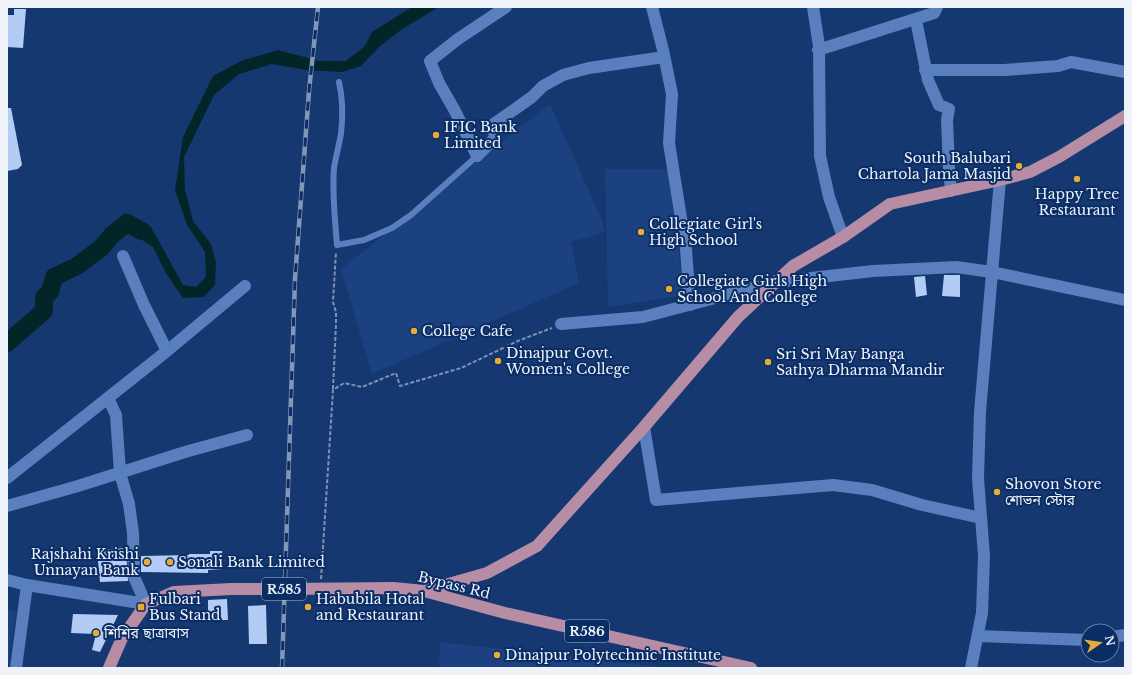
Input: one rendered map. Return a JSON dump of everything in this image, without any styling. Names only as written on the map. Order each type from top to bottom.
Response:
[{"type":"main road","name":"R585","points":[[424,591],[487,573],[537,546],[644,427],[738,317],[794,266],[843,237],[890,204],[1030,172],[1059,158],[1125,116]]},
{"type":"main road","name":"Bypass Rd","points":[[146,604],[174,592],[231,589],[394,588],[424,591],[506,613],[751,668]]},
{"type":"main road","points":[[109,668],[122,638],[146,604]]},
{"type":"street","points":[[506,7],[458,39],[430,61],[439,83],[455,111],[477,156],[496,137],[491,126],[532,97],[543,86],[550,82],[562,76],[589,68],[664,57]]},
{"type":"street","points":[[652,7],[672,94],[669,143],[686,249],[690,305]]},
{"type":"street","points":[[813,7],[818,50],[820,156],[829,197],[843,237]]},
{"type":"street","points":[[818,50],[916,20],[934,13],[937,7]]},
{"type":"street","points":[[916,20],[928,80],[939,105],[949,109],[949,169],[951,191]]},
{"type":"street","points":[[926,70],[1004,70],[1058,66],[1071,62],[1125,72]]},
{"type":"street","points":[[971,668],[982,613],[984,563],[978,478],[980,412],[1000,180]]},
{"type":"street","points":[[124,256],[144,305],[167,351]]},
{"type":"street","points":[[561,324],[643,317],[776,282],[873,271],[956,267],[992,272],[1125,300]]},
{"type":"street","points":[[7,478],[167,351],[245,286]]},
{"type":"street","points":[[108,398],[116,415],[120,473],[129,504],[133,533],[134,577],[146,604]]},
{"type":"street","points":[[644,427],[656,500],[833,485],[872,490],[922,505],[981,518]]},
{"type":"street","points":[[7,506],[120,473],[185,452],[247,435]]},
{"type":"street","points":[[7,580],[27,585],[146,604]]},
{"type":"street","points":[[16,668],[27,585]]},
{"type":"street","points":[[978,636],[1080,640]]},
{"type":"lane","points":[[338,82],[343,111],[334,167],[336,245],[364,240],[392,228],[411,215],[477,156]]},
{"type":"path","points":[[321,589],[336,324],[336,312],[333,302],[336,245]]},
{"type":"path","points":[[333,390],[344,383],[362,387],[396,373],[400,386],[461,368],[520,340],[561,324]]},
{"type":"shaded area","points":[[412,7],[439,7],[402,29],[379,47],[361,66],[342,72],[306,70],[272,64],[239,74],[214,95],[184,157],[185,190],[193,221],[211,244],[216,263],[215,285],[204,297],[183,298],[166,273],[153,247],[136,236],[131,220],[151,227],[183,285],[196,287],[206,277],[205,252],[187,225],[175,190],[183,137],[213,76],[241,61],[278,50],[319,61],[346,61],[365,46],[372,32]]},
{"type":"shaded area","points":[[550,104],[601,218],[605,232],[571,242],[579,283],[372,374],[341,269]]},
{"type":"shaded area","name":"Collegiate Girl's High School","points":[[605,169],[671,169],[683,295],[608,307]]},
{"type":"shaded area","points":[[7,610],[16,611],[8,668],[7,668]]},
{"type":"shaded area","name":"Dinajpur Polytechnic Institute","points":[[440,642],[670,668],[439,668]]},
{"type":"building","points":[[14,9],[26,9],[23,48],[7,47],[7,15],[14,15]]},
{"type":"building","points":[[7,108],[11,108],[22,165],[18,169],[7,171]]},
{"type":"building","points":[[944,275],[960,275],[960,297],[942,296]]},
{"type":"building","points":[[925,276],[927,295],[916,297],[914,277]]},
{"type":"building","points":[[126,548],[128,581],[100,582],[97,550]]},
{"type":"building","points":[[210,551],[222,551],[223,569],[208,570],[208,573],[141,572],[141,556],[210,554]]},
{"type":"building","points":[[227,599],[228,620],[208,620],[208,600]]},
{"type":"building","points":[[266,605],[267,644],[249,644],[248,606]]},
{"type":"building","name":"শিশির ছাত্রাবাস","points":[[73,614],[118,615],[100,652],[92,650],[96,634],[71,633]]},
{"type":"waterway","points":[[7,343],[44,311],[44,297],[50,292],[54,277],[77,266],[101,248],[112,235],[127,223],[142,231]]},
{"type":"railway","points":[[282,668],[295,279],[309,91],[318,7]]},
{"type":"place","name":"IFIC Bank Limited","points":[[436,135]]},
{"type":"place","name":"South Balubari Chartola Jama Masjid","points":[[1019,166]]},
{"type":"place","name":"Happy Tree Restaurant","points":[[1077,179]]},
{"type":"place","name":"Collegiate Girl's High School","points":[[641,232]]},
{"type":"place","name":"Collegiate Girls High School And College","points":[[669,289]]},
{"type":"place","name":"College Cafe","points":[[414,331]]},
{"type":"place","name":"Dinajpur Govt. Women's College","points":[[498,361]]},
{"type":"place","name":"Sri Sri May Banga Sathya Dharma Mandir","points":[[768,362]]},
{"type":"place","name":"Shovon Store শোভন স্টোর","points":[[997,492]]},
{"type":"place","name":"Rajshahi Krishi Unnayan Bank","points":[[147,562]]},
{"type":"place","name":"Sonali Bank Limited","points":[[170,562]]},
{"type":"place","name":"Fulbari Bus Stand","points":[[141,607]]},
{"type":"place","name":"Habubila Hotal and Restaurant","points":[[308,607]]},
{"type":"place","name":"শিশির ছাত্রাবাস","points":[[96,633]]},
{"type":"place","name":"Dinajpur Polytechnic Institute","points":[[497,655]]}]
